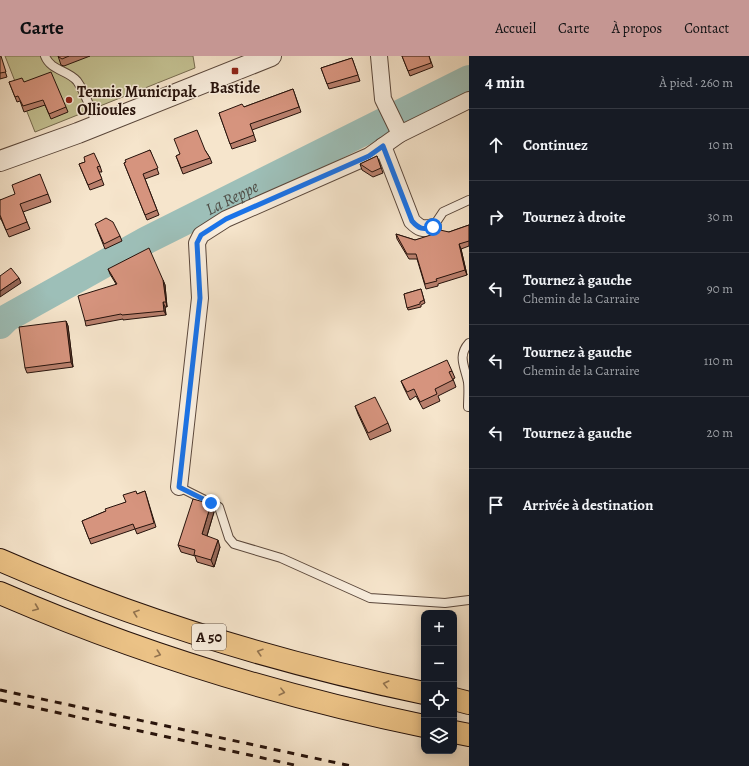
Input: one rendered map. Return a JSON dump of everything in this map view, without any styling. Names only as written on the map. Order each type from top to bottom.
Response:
[{"type":"highway","name":"A 50","points":[[0,560],[39,577],[111,604],[201,634],[272,656],[421,692]]},
{"type":"highway","name":"A 50","points":[[0,593],[90,630],[191,665],[266,688],[421,725]]},
{"type":"highway","points":[[457,701],[469,703]]},
{"type":"highway","points":[[457,733],[469,735]]},
{"type":"street","points":[[0,161],[98,125],[271,56]]},
{"type":"street","points":[[379,56],[383,99],[400,134]]},
{"type":"street","points":[[179,487],[200,298],[197,243],[201,235],[226,219],[369,156],[400,134],[469,100]]},
{"type":"street","points":[[383,146],[412,221],[424,230],[433,227]]},
{"type":"lane","points":[[45,56],[57,70],[77,81],[98,125]]},
{"type":"lane","points":[[433,227],[444,212],[469,200]]},
{"type":"lane","points":[[468,407],[468,383],[461,359],[463,351],[469,344]]},
{"type":"lane","points":[[179,487],[219,507],[228,538],[234,544],[280,558],[370,598],[445,603],[469,600]]},
{"type":"shaded area","name":"Tennis Municipak Ollioules","points":[[5,56],[193,56],[195,68],[35,132]]},
{"type":"building","points":[[1,56],[6,72],[0,73]]},
{"type":"building","points":[[58,56],[69,56],[62,59]]},
{"type":"building","points":[[402,56],[429,56],[431,63],[408,71]]},
{"type":"building","points":[[352,58],[358,75],[327,84],[321,68]]},
{"type":"building","points":[[51,72],[66,107],[49,114],[43,100],[23,106],[18,96],[15,97],[9,82],[22,78],[24,82]]},
{"type":"building","points":[[293,89],[299,107],[250,124],[254,135],[230,144],[219,113],[242,104],[244,107]]},
{"type":"building","points":[[197,130],[210,158],[181,168],[176,156],[180,154],[174,139]]},
{"type":"building","points":[[150,150],[158,168],[143,174],[157,210],[145,215],[124,163],[126,162],[125,160]]},
{"type":"building","points":[[94,153],[100,166],[97,167],[102,179],[88,185],[79,164],[85,162],[84,157]]},
{"type":"building","points":[[377,156],[381,168],[372,172],[360,164]]},
{"type":"building","points":[[40,174],[48,194],[20,204],[27,222],[6,230],[0,215],[0,200],[15,194],[12,185]]},
{"type":"building","points":[[106,218],[113,222],[120,236],[104,244],[95,224]]},
{"type":"building","points":[[469,225],[469,241],[459,244],[465,270],[425,284],[416,254],[407,254],[396,234],[415,240],[437,233],[440,230],[449,232]]},
{"type":"building","points":[[149,248],[163,280],[166,302],[163,302],[164,311],[121,314],[85,321],[78,296],[117,284],[108,269]]},
{"type":"building","points":[[11,268],[19,278],[0,291],[0,276]]},
{"type":"building","points":[[421,289],[424,300],[420,302],[420,304],[407,308],[404,294]]},
{"type":"building","points":[[66,321],[71,362],[25,368],[19,327]]},
{"type":"building","points":[[447,360],[452,371],[449,372],[453,380],[435,389],[437,394],[420,402],[414,389],[407,392],[401,381]]},
{"type":"building","points":[[375,397],[388,423],[368,433],[355,406]]},
{"type":"building","points":[[136,491],[137,494],[145,491],[154,523],[135,529],[133,524],[89,539],[82,521],[106,511],[105,509],[126,502],[123,495]]},
{"type":"building","points":[[193,499],[211,504],[202,534],[218,540],[211,560],[194,555],[195,550],[178,545]]},
{"type":"waterway","name":"La Reppe","points":[[0,325],[7,318],[147,240],[469,79]]},
{"type":"railway","points":[[0,690],[351,766]]},
{"type":"railway","points":[[0,700],[299,766]]},
{"type":"place","name":"Bastide","points":[[235,71]]},
{"type":"place","name":"Tennis Municipak Ollioules","points":[[69,100]]},
{"type":"route","points":[[211,503],[179,487],[200,298],[198,290],[199,271],[197,243],[201,235],[205,231],[226,219],[369,156],[383,146],[412,221],[424,230],[433,227]]}]
